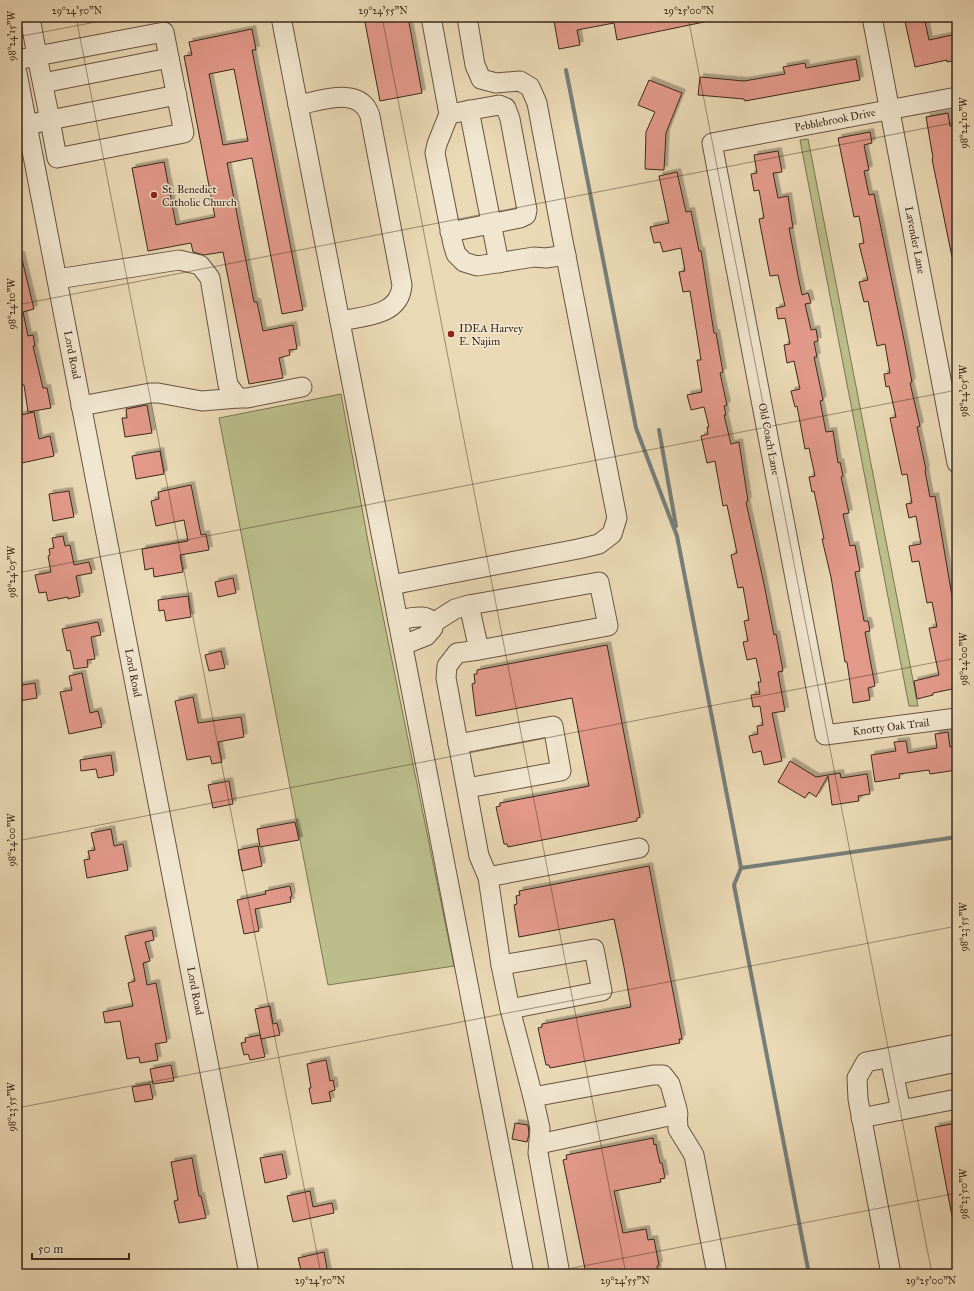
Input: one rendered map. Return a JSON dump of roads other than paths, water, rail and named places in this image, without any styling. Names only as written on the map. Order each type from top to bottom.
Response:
[{"type":"street","points":[[17,60],[37,56],[164,32],[184,133],[57,158],[37,56],[30,17]]},
{"type":"street","points":[[281,17],[524,1274]]},
{"type":"street","points":[[431,17],[449,114],[435,153],[450,232],[456,254],[464,262],[477,266],[534,257],[543,246],[564,248]]},
{"type":"street","points":[[391,585],[599,544],[612,534],[617,518],[564,248],[538,103],[530,87],[520,81],[496,83],[481,79],[475,64],[467,17]]},
{"type":"street","name":"Lavender Lane","points":[[872,17],[957,463]]},
{"type":"street","points":[[42,82],[169,58]]},
{"type":"street","name":"Lord Road","points":[[17,73],[250,1274]]},
{"type":"street","points":[[27,125],[177,95]]},
{"type":"street","points":[[298,105],[347,97],[355,99],[364,105],[370,116],[402,290],[397,302],[392,308],[340,321]]},
{"type":"street","name":"Pebblebrook Drive","points":[[712,143],[957,97]]},
{"type":"street","points":[[449,114],[501,105],[508,111],[527,210],[526,215],[520,218],[450,232]]},
{"type":"street","points":[[469,110],[499,263]]},
{"type":"street","name":"Old Coach Lane","points":[[712,143],[825,735]]},
{"type":"street","points":[[57,279],[179,260],[200,265],[210,278],[228,385],[238,398]]},
{"type":"street","points":[[82,406],[150,393],[158,393],[202,401],[247,398],[302,388]]},
{"type":"street","points":[[433,623],[455,609],[469,605],[599,582],[608,626],[457,653],[447,666],[446,678],[479,856],[488,877],[501,965],[510,1009],[540,1128],[538,1153],[560,1274]]},
{"type":"street","points":[[469,605],[479,650]]},
{"type":"street","points":[[398,620],[423,617],[431,620],[433,623]]},
{"type":"street","points":[[403,645],[426,636],[433,628],[433,623]]},
{"type":"street","name":"Knotty Oak Trail","points":[[825,735],[957,718]]},
{"type":"street","points":[[458,744],[553,726],[560,771],[467,788]]},
{"type":"street","points":[[488,877],[639,848]]},
{"type":"street","points":[[501,965],[594,949],[602,991],[510,1009]]},
{"type":"street","points":[[892,1066],[957,1044]]},
{"type":"street","points":[[891,1274],[861,1118],[857,1078],[866,1062],[892,1066],[957,1062]]},
{"type":"street","points":[[892,1066],[901,1110]]},
{"type":"street","points":[[533,1097],[653,1075],[663,1075],[670,1084],[678,1114],[678,1129],[694,1155],[717,1274]]},
{"type":"street","points":[[861,1118],[957,1099]]},
{"type":"street","points":[[539,1144],[678,1114]]},
{"type":"waterway","points":[[566,70],[636,428],[677,536],[741,868]]},
{"type":"waterway","points":[[659,430],[676,526]]},
{"type":"waterway","points":[[809,1274],[734,885],[741,868],[957,837]]},
{"type":"place","name":"St. Benedict Catholic Church","points":[[154,195]]},
{"type":"place","name":"IDEA Harvey E. Najim","points":[[451,334]]}]
